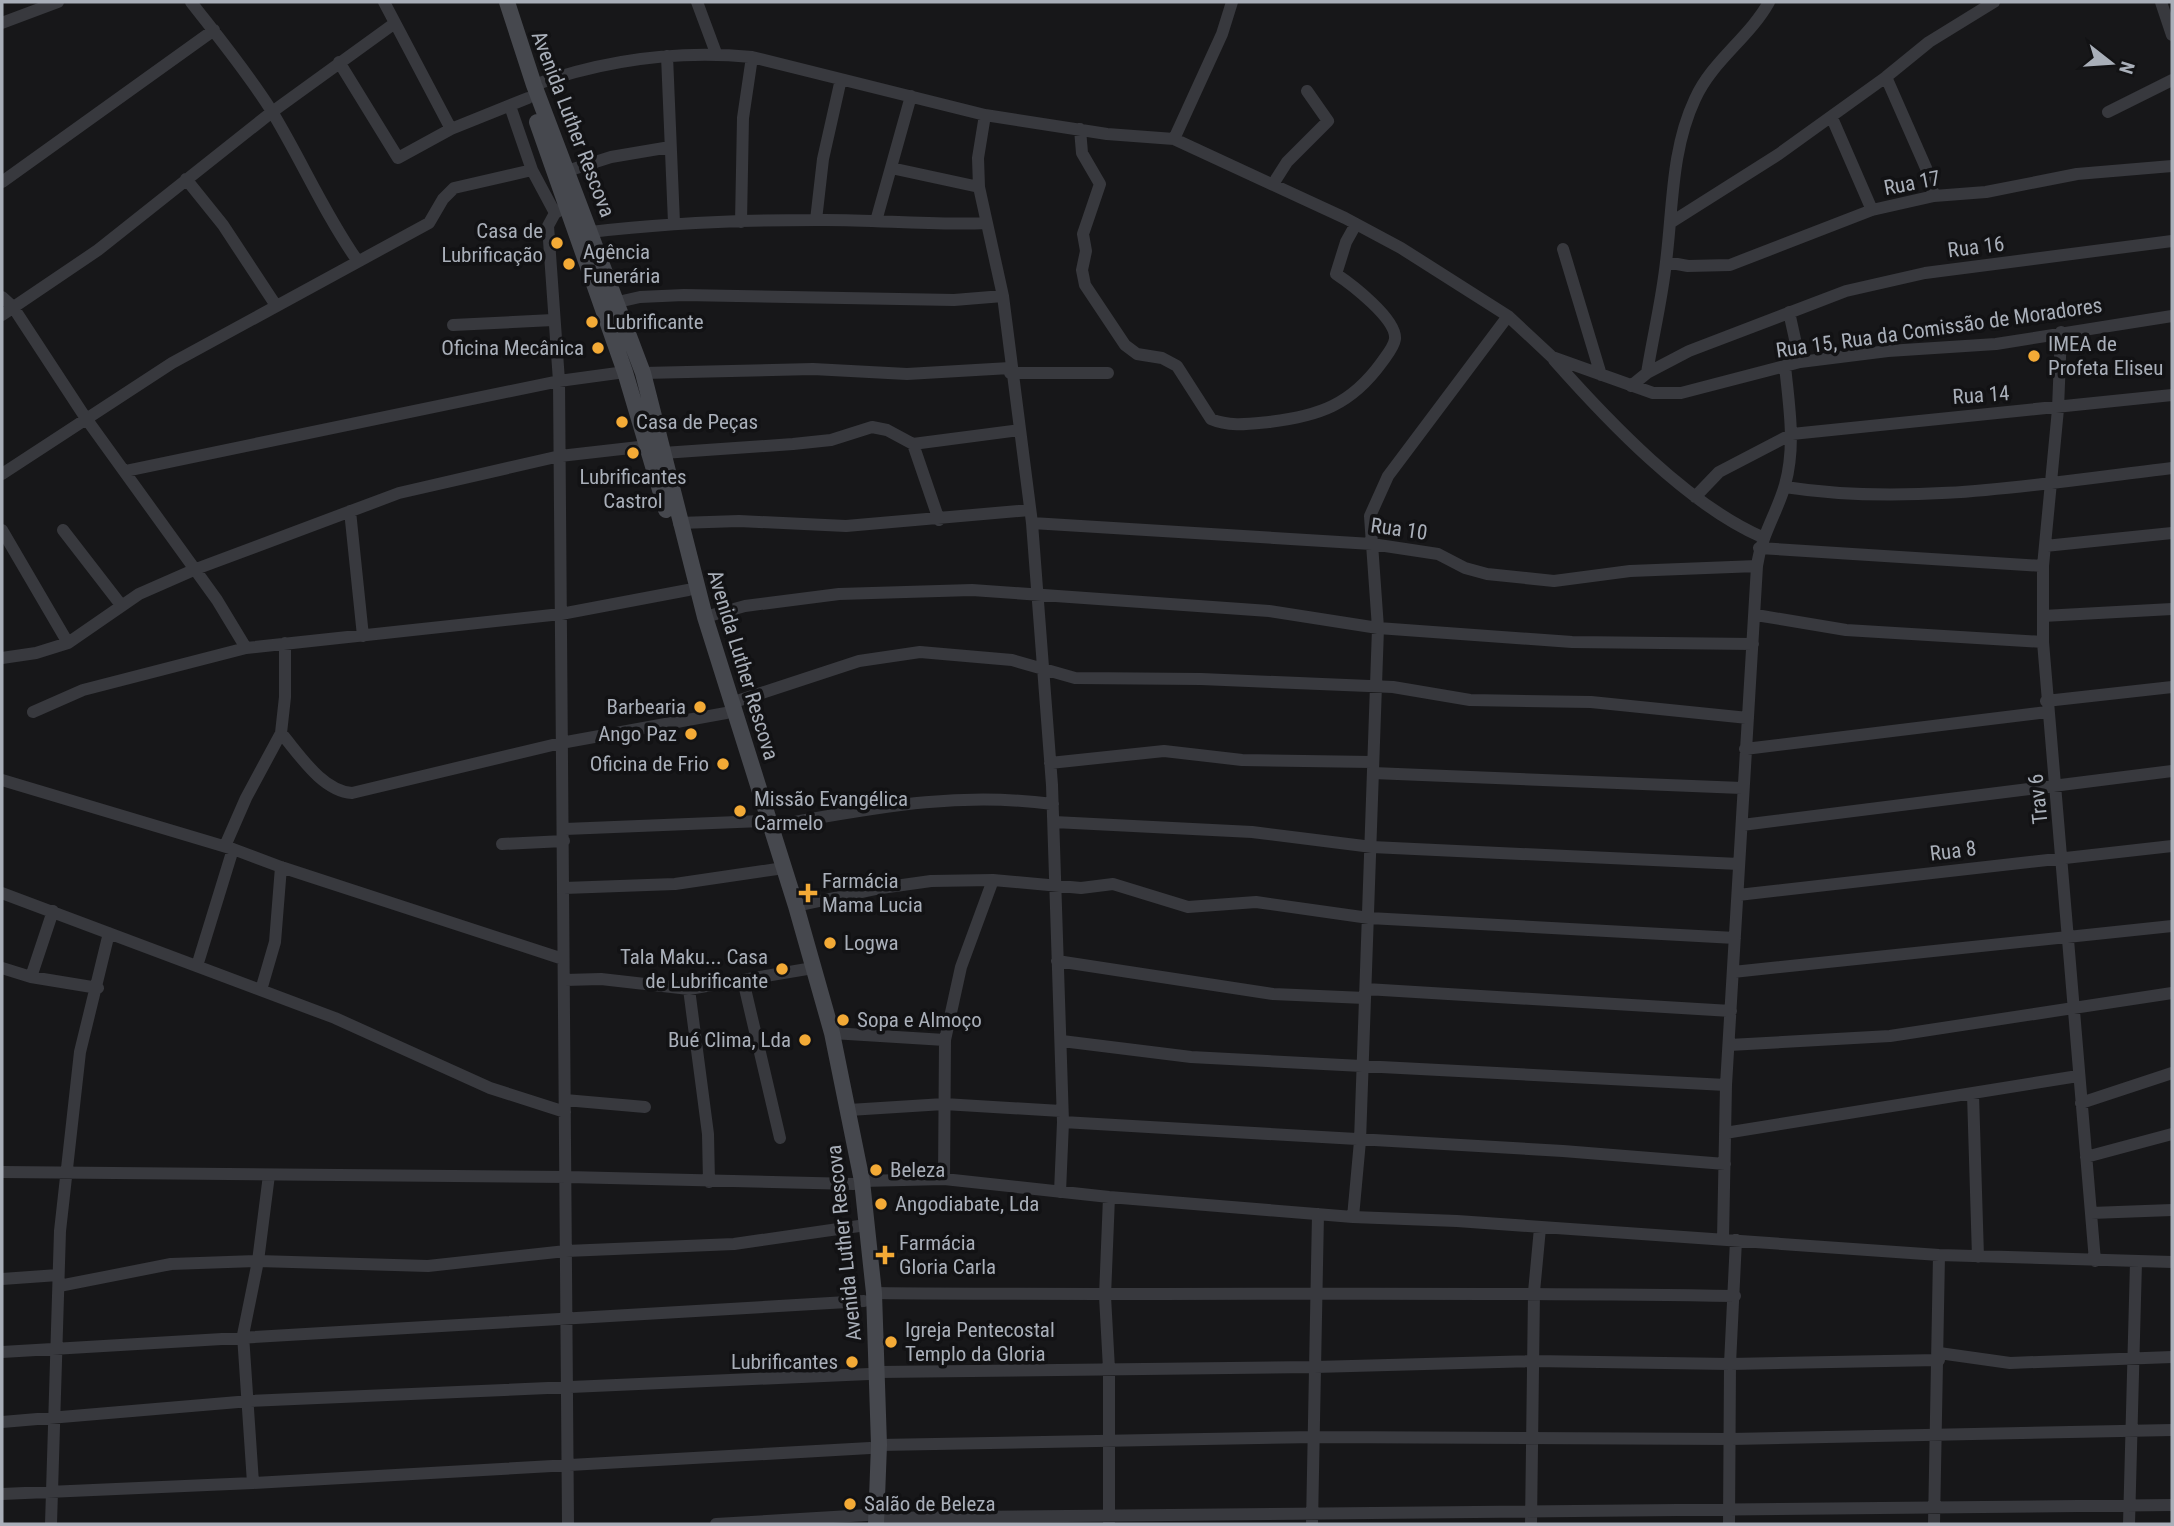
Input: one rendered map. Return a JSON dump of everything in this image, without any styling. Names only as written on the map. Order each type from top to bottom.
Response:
[{"type":"main road","name":"Avenida Luther Rescova","points":[[499,2],[531,92],[591,232],[625,372],[656,449],[679,523],[729,708]]},
{"type":"main road","name":"Avenida Luther Rescova","points":[[507,2],[561,209],[643,373],[656,449],[688,590],[796,906],[832,1033],[849,1110],[869,1297],[874,1446],[872,1520]]},
{"type":"main road","name":"Avenida Luther Rescova","points":[[766,824],[827,1046],[858,1182],[859,1226],[869,1297]]},
{"type":"street","points":[[2,23],[58,2]]},
{"type":"street","points":[[191,2],[227,44],[272,112],[340,235],[357,260]]},
{"type":"street","points":[[384,2],[451,130]]},
{"type":"street","points":[[696,2],[716,54]]},
{"type":"street","points":[[1174,139],[1222,34],[1232,2]]},
{"type":"street","points":[[1647,373],[1666,262],[1675,165],[1693,102],[1709,76],[1754,25],[1769,2]]},
{"type":"street","points":[[1670,223],[1729,187],[1832,117],[1929,42],[1994,2]]},
{"type":"street","points":[[2161,2],[2172,35]]},
{"type":"street","points":[[7,311],[98,250],[272,112],[395,23]]},
{"type":"street","points":[[2,182],[214,30]]},
{"type":"street","points":[[339,62],[398,158],[451,130],[510,106],[531,92],[593,66],[667,56],[716,54],[752,57],[985,115],[1174,139],[1356,223],[1508,316],[1552,357],[1611,419],[1695,497],[1761,542],[2043,566]]},
{"type":"street","points":[[667,56],[674,223]]},
{"type":"street","points":[[741,222],[743,118],[752,57]]},
{"type":"street","points":[[1886,77],[1926,168],[1934,196]]},
{"type":"street","points":[[816,220],[823,159],[841,79]]},
{"type":"street","points":[[2108,112],[2172,80]]},
{"type":"street","points":[[1273,184],[1287,162],[1321,131],[1328,121],[1307,91]]},
{"type":"street","points":[[876,221],[911,96]]},
{"type":"street","points":[[510,106],[532,170],[561,209],[548,226],[559,381],[561,743],[565,835],[565,1106],[568,1177],[568,1524]]},
{"type":"street","points":[[985,115],[978,158],[979,187],[1003,296],[1010,370],[1031,516],[1053,804],[1062,1041],[1060,1192]]},
{"type":"street","points":[[1832,117],[1872,210]]},
{"type":"street","points":[[1080,129],[1082,153],[1100,184],[1083,234],[1086,251],[1082,270],[1085,285],[1125,345],[1136,354],[1162,358],[1177,366],[1211,419],[1219,423],[1246,425],[1308,418],[1349,398],[1368,382],[1391,350],[1395,340],[1392,328],[1352,285],[1336,274],[1346,242],[1356,223]]},
{"type":"street","points":[[567,172],[611,157],[670,148]]},
{"type":"street","name":"Rua 17","points":[[1666,262],[1688,266],[1730,265],[1872,210],[1934,196],[1986,192],[2077,174],[2172,166]]},
{"type":"street","points":[[891,168],[979,187]]},
{"type":"street","points":[[2,474],[142,380],[275,304],[429,223],[443,199],[454,188],[532,170]]},
{"type":"street","points":[[186,180],[223,225],[275,304]]},
{"type":"street","points":[[591,232],[674,223],[816,220],[940,225],[987,223]]},
{"type":"street","name":"Rua 16","points":[[1631,386],[1647,373],[1689,351],[1846,292],[1925,273],[2172,242]]},
{"type":"street","points":[[1563,249],[1601,375]]},
{"type":"street","points":[[610,304],[684,295],[954,300],[1003,296]]},
{"type":"street","points":[[2,297],[7,311],[195,569],[246,648]]},
{"type":"street","points":[[1789,312],[1800,362]]},
{"type":"street","points":[[1353,1217],[1360,1141],[1378,628],[1370,516],[1388,476],[1508,316]]},
{"type":"street","name":"Rua 15, Rua da Comissão de Moradores","points":[[1552,357],[1653,393],[1681,393],[1800,362],[1888,351],[1996,344],[2172,316]]},
{"type":"street","points":[[453,324],[553,320]]},
{"type":"street","name":"Trav 6","points":[[2062,332],[2058,409],[2043,566],[2043,642],[2095,1261]]},
{"type":"street","points":[[1729,1524],[1730,1364],[1735,1296],[1725,1164],[1726,1084],[1757,566],[1761,542],[1784,488],[1791,434],[1785,366]]},
{"type":"street","points":[[643,373],[813,369],[907,374],[1010,370],[1108,373]]},
{"type":"street","points":[[125,471],[559,381],[625,372]]},
{"type":"street","name":"Rua 14","points":[[1791,434],[1934,418],[2058,409],[2172,395]]},
{"type":"street","points":[[2,658],[36,653],[68,643],[121,605],[195,569],[420,486],[560,456],[806,443],[831,440],[872,427],[887,429],[904,442],[913,444],[1020,430]]},
{"type":"street","points":[[1695,497],[1720,472],[1791,434]]},
{"type":"street","points":[[913,444],[939,520]]},
{"type":"street","points":[[1784,488],[1822,493],[1908,494],[2052,482],[2172,468]]},
{"type":"street","points":[[349,511],[363,636]]},
{"type":"street","name":"Rua 10","points":[[679,523],[846,526],[1031,516],[1372,544],[1438,554],[1465,568],[1488,574],[1554,581],[1630,571],[1757,566]]},
{"type":"street","points":[[2,530],[68,643]]},
{"type":"street","points":[[63,530],[121,605]]},
{"type":"street","points":[[2045,546],[2172,533]]},
{"type":"street","points":[[33,712],[57,699],[83,690],[246,648],[561,614],[688,590]]},
{"type":"street","points":[[705,617],[745,606],[839,594],[937,590],[1038,593],[1269,611],[1378,628],[1572,642],[1753,644]]},
{"type":"street","points":[[2043,616],[2172,609]]},
{"type":"street","points":[[1756,615],[1846,630],[2043,642]]},
{"type":"street","points":[[197,966],[229,848],[246,798],[281,733],[285,697],[285,643]]},
{"type":"street","points":[[281,733],[312,770],[336,789],[352,793],[561,743],[729,708],[859,661],[897,653],[938,652],[1012,660],[1075,678],[1201,679],[1394,687],[1470,700],[1591,702],[1748,718]]},
{"type":"street","points":[[1745,749],[2172,687]]},
{"type":"street","points":[[1050,763],[1164,751],[1255,761],[1742,788]]},
{"type":"street","points":[[1742,825],[2057,788],[2172,771]]},
{"type":"street","points":[[2,780],[229,848],[564,959]]},
{"type":"street","points":[[502,844],[565,835],[766,824],[938,800],[1009,798],[1053,804]]},
{"type":"street","points":[[1054,822],[1252,832],[1371,847],[1739,864]]},
{"type":"street","name":"Rua 8","points":[[1738,895],[2172,846]]},
{"type":"street","points":[[261,990],[275,942],[281,867]]},
{"type":"street","points":[[564,888],[687,883],[777,869]]},
{"type":"street","points":[[944,1179],[945,1040],[961,967],[993,880]]},
{"type":"street","points":[[796,906],[919,883],[993,880],[1057,886],[1122,885],[1188,907],[1256,902],[1369,918],[1735,938]]},
{"type":"street","points":[[2,893],[335,1018],[466,1079],[565,1106],[645,1107]]},
{"type":"street","points":[[31,977],[53,911]]},
{"type":"street","points":[[1733,972],[2172,926]]},
{"type":"street","points":[[51,1524],[58,1280],[68,1173],[80,1052],[109,933]]},
{"type":"street","points":[[1057,961],[1273,994],[1366,994],[1731,1011]]},
{"type":"street","points":[[2,968],[31,977],[97,988]]},
{"type":"street","points":[[565,979],[601,979],[689,989],[807,969]]},
{"type":"street","points":[[743,980],[780,1138]]},
{"type":"street","points":[[689,989],[708,1134],[709,1182]]},
{"type":"street","points":[[1729,1045],[1890,1036],[2172,993]]},
{"type":"street","points":[[832,1033],[945,1040]]},
{"type":"street","points":[[1062,1041],[1191,1056],[1726,1084]]},
{"type":"street","points":[[2081,1103],[2172,1073]]},
{"type":"street","points":[[1726,1133],[2078,1076]]},
{"type":"street","points":[[1972,1094],[1978,1257]]},
{"type":"street","points":[[849,1110],[944,1104],[1062,1117],[1360,1141],[1563,1151],[1725,1164]]},
{"type":"street","points":[[2086,1157],[2172,1134]]},
{"type":"street","points":[[2,1172],[568,1177],[709,1182],[944,1179],[1109,1197],[1353,1217],[1730,1239],[1939,1255],[2172,1262]]},
{"type":"street","points":[[253,1483],[250,1401],[243,1335],[258,1261],[269,1175]]},
{"type":"street","points":[[1109,1197],[1105,1296],[1109,1369],[1109,1520]]},
{"type":"street","points":[[2091,1213],[2172,1210]]},
{"type":"street","points":[[1312,1519],[1318,1214]]},
{"type":"street","points":[[2,1279],[58,1280],[153,1266],[258,1261],[428,1266],[566,1251],[734,1244],[859,1226]]},
{"type":"street","points":[[1531,1524],[1534,1292],[1540,1228]]},
{"type":"street","points":[[1934,1524],[1939,1255]]},
{"type":"street","points":[[2129,1524],[2136,1262]]},
{"type":"street","points":[[2,1352],[243,1335],[566,1320],[869,1297],[1534,1292],[1735,1296]]},
{"type":"street","points":[[2,1422],[250,1401],[873,1373],[1533,1361],[1730,1364],[1939,1357],[2010,1363],[2172,1357]]},
{"type":"street","points":[[2,1494],[253,1483],[874,1446],[1315,1437],[1731,1439],[2172,1430]]},
{"type":"street","points":[[716,1524],[872,1520],[1312,1519],[1531,1509],[1934,1510],[2172,1505]]},
{"type":"place","name":"Casa de Lubrificação","points":[[557,243]]},
{"type":"place","name":"Agência Funerária","points":[[569,264]]},
{"type":"place","name":"Lubrificante","points":[[592,322]]},
{"type":"place","name":"Oficina Mecânica","points":[[598,348]]},
{"type":"place","name":"IMEA de Profeta Eliseu","points":[[2034,356]]},
{"type":"place","name":"Casa de Peças","points":[[622,422]]},
{"type":"place","name":"Lubrificantes Castrol","points":[[633,453]]},
{"type":"place","name":"Barbearia","points":[[700,707]]},
{"type":"place","name":"Ango Paz","points":[[691,734]]},
{"type":"place","name":"Oficina de Frio","points":[[723,764]]},
{"type":"place","name":"Missão Evangélica Carmelo","points":[[740,811]]},
{"type":"place","name":"Farmácia Mama Lucia","points":[[808,893]]},
{"type":"place","name":"Logwa","points":[[830,943]]},
{"type":"place","name":"Tala Maku... Casa de Lubrificante","points":[[782,969]]},
{"type":"place","name":"Sopa e Almoço","points":[[843,1020]]},
{"type":"place","name":"Bué Clima, Lda","points":[[805,1040]]},
{"type":"place","name":"Beleza","points":[[876,1170]]},
{"type":"place","name":"Angodiabate, Lda","points":[[881,1204]]},
{"type":"place","name":"Farmácia Gloria Carla","points":[[885,1255]]},
{"type":"place","name":"Igreja Pentecostal Templo da Gloria","points":[[891,1342]]},
{"type":"place","name":"Lubrificantes","points":[[852,1362]]},
{"type":"place","name":"Salão de Beleza","points":[[850,1504]]}]
